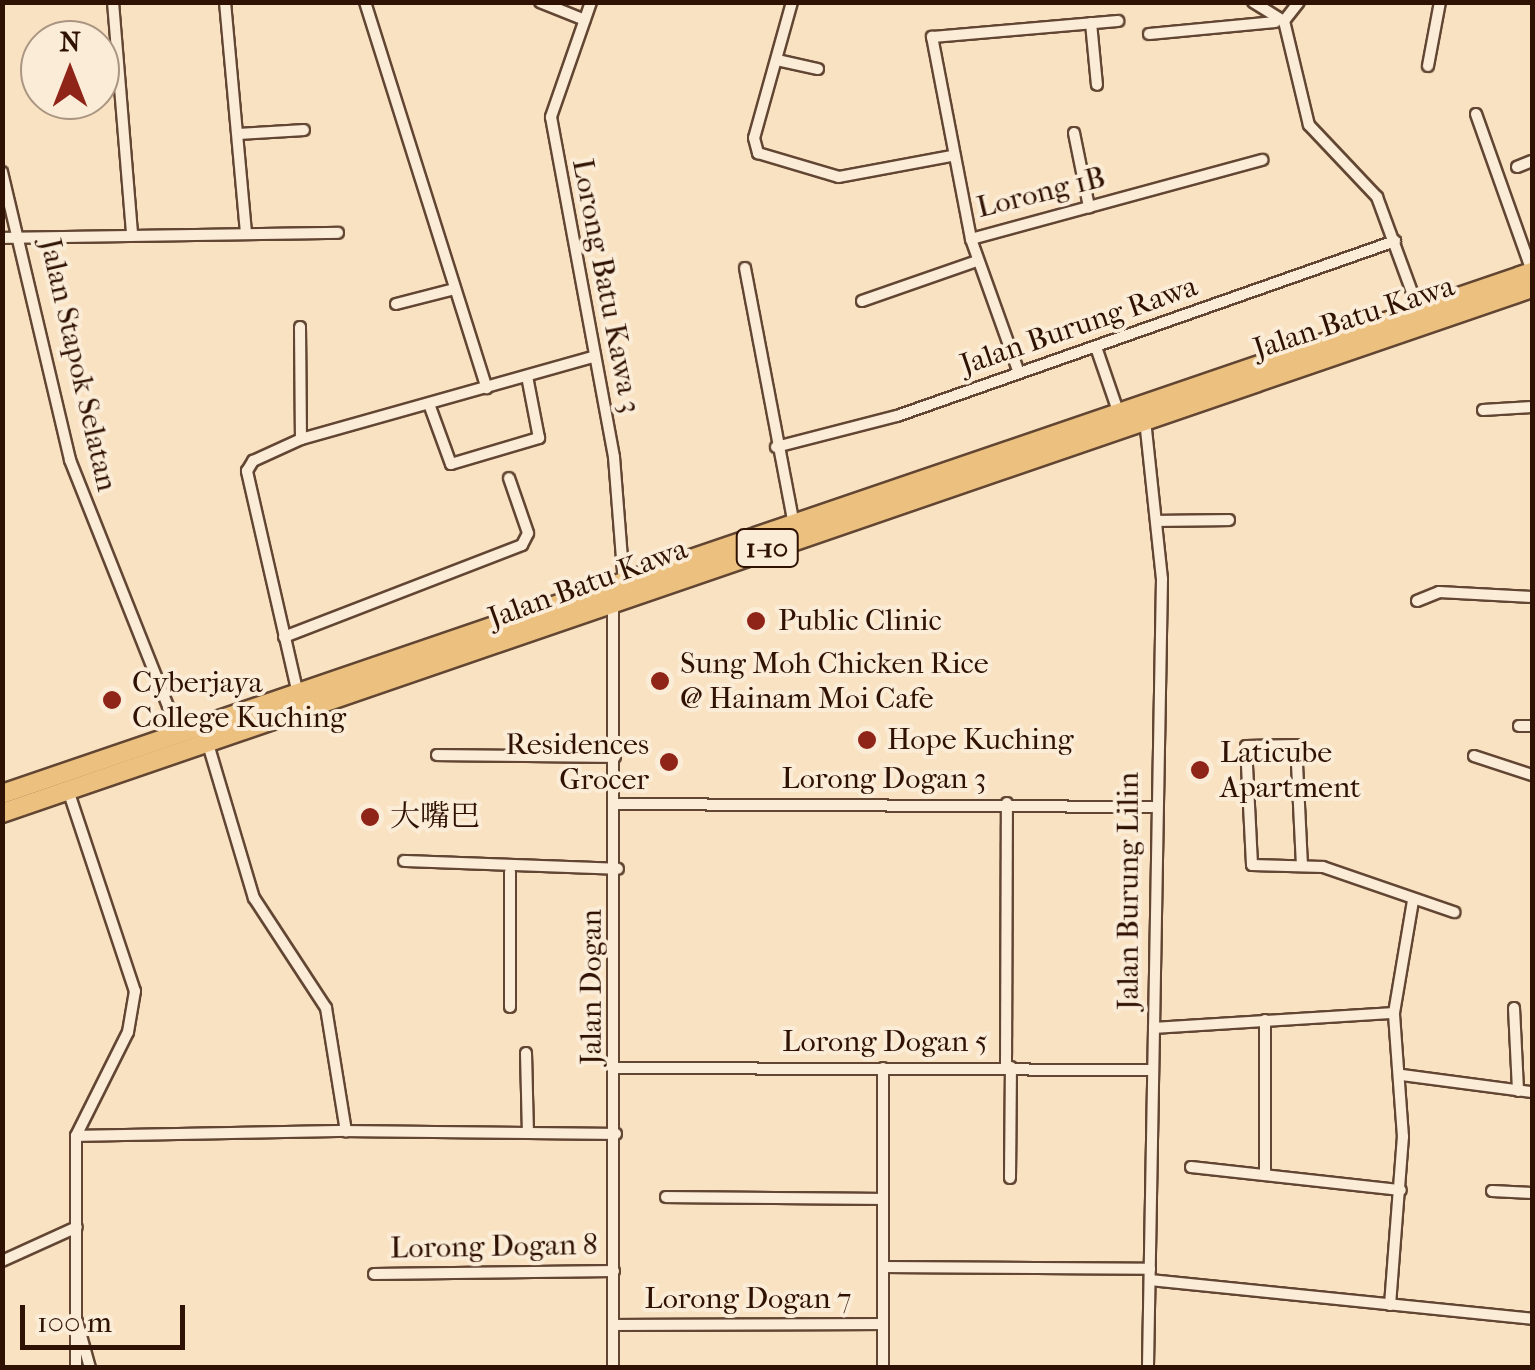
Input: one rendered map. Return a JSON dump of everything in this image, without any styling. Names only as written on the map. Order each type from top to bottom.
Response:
[{"type":"highway","name":"Jalan Batu Kawa","points":[[2,794],[624,586],[1118,411],[1532,272]]},
{"type":"highway","name":"Jalan Batu Kawa","points":[[2,812],[613,607],[1144,417],[1532,288]]},
{"type":"street","points":[[112,2],[132,233]]},
{"type":"street","points":[[225,2],[246,232]]},
{"type":"street","points":[[364,2],[487,388]]},
{"type":"street","points":[[540,2],[585,20]]},
{"type":"street","name":"Lorong Batu Kawa 3","points":[[591,2],[551,116],[593,357],[624,586]]},
{"type":"street","points":[[792,2],[754,138],[771,160],[838,176],[951,156]]},
{"type":"street","points":[[1253,2],[1280,22],[1308,125],[1376,197],[1419,311]]},
{"type":"street","points":[[1149,34],[1280,22],[1300,2]]},
{"type":"street","points":[[1428,66],[1440,2]]},
{"type":"street","points":[[1097,84],[1091,23],[1118,22]]},
{"type":"street","name":"Lorong 1B","points":[[1091,23],[932,37],[951,156],[971,239],[1262,160]]},
{"type":"street","points":[[777,60],[818,69]]},
{"type":"street","points":[[1476,114],[1532,272]]},
{"type":"street","points":[[239,134],[304,130]]},
{"type":"street","points":[[1074,134],[1089,207]]},
{"type":"street","points":[[1518,167],[1532,161]]},
{"type":"street","name":"Jalan Stapok Selatan","points":[[2,172],[22,237],[70,460],[179,734]]},
{"type":"street","points":[[2,238],[132,233],[338,233]]},
{"type":"street","points":[[971,239],[1019,373]]},
{"type":"street","name":"Jalan Burung Rawa","points":[[776,447],[1019,373],[1395,242]]},
{"type":"street","points":[[862,300],[977,261]]},
{"type":"street","points":[[746,268],[776,447],[794,524]]},
{"type":"street","points":[[396,304],[455,288]]},
{"type":"street","points":[[300,327],[301,439]]},
{"type":"street","points":[[1096,347],[1118,411]]},
{"type":"street","points":[[299,695],[247,471],[260,454],[593,357]]},
{"type":"street","points":[[429,404],[452,464],[539,438],[527,376]]},
{"type":"street","points":[[1483,410],[1532,407]]},
{"type":"street","name":"Jalan Burung Lilin","points":[[1144,417],[1158,521],[1148,1368]]},
{"type":"street","points":[[284,637],[522,545],[528,533],[509,478]]},
{"type":"street","points":[[1158,521],[1229,520]]},
{"type":"street","points":[[1417,601],[1438,592],[1532,597]]},
{"type":"street","name":"Jalan Dogan","points":[[613,607],[618,869],[614,1368]]},
{"type":"street","points":[[1519,726],[1532,726]]},
{"type":"street","points":[[208,744],[254,898],[326,1008],[346,1131]]},
{"type":"street","points":[[1302,866],[1296,745],[1246,746],[1247,860],[1302,866],[1322,867],[1454,912]]},
{"type":"street","points":[[438,755],[615,757]]},
{"type":"street","points":[[1474,756],[1532,775]]},
{"type":"street","points":[[68,790],[135,990],[128,1032],[76,1136],[76,1368]]},
{"type":"street","points":[[1007,803],[1010,1178]]},
{"type":"street","name":"Lorong Dogan 3","points":[[617,804],[1007,803],[1152,807]]},
{"type":"street","points":[[404,861],[510,872],[618,869]]},
{"type":"street","points":[[510,872],[510,1007]]},
{"type":"street","points":[[1390,1305],[1401,1190],[1402,1074],[1394,1013],[1413,901]]},
{"type":"street","points":[[1514,1008],[1518,1091]]},
{"type":"street","points":[[1154,1028],[1394,1013]]},
{"type":"street","points":[[1264,1020],[1266,1176]]},
{"type":"street","points":[[526,1053],[528,1133]]},
{"type":"street","name":"Lorong Dogan 5","points":[[616,1068],[1152,1070]]},
{"type":"street","points":[[884,1068],[884,1368]]},
{"type":"street","points":[[1402,1074],[1532,1092]]},
{"type":"street","points":[[76,1136],[346,1131],[616,1134]]},
{"type":"street","points":[[1191,1167],[1401,1190]]},
{"type":"street","points":[[1492,1192],[1532,1193]]},
{"type":"street","points":[[666,1197],[883,1198]]},
{"type":"street","points":[[2,1261],[77,1227]]},
{"type":"street","points":[[884,1267],[1150,1274],[1532,1319]]},
{"type":"street","name":"Lorong Dogan 8","points":[[374,1274],[614,1270]]},
{"type":"street","points":[[76,1320],[90,1368]]},
{"type":"street","name":"Lorong Dogan 7","points":[[613,1324],[883,1324]]},
{"type":"place","name":"Public Clinic","points":[[756,621]]},
{"type":"place","name":"Sung Moh Chicken Rice @ Hainam Moi Cafe","points":[[660,681]]},
{"type":"place","name":"Cyberjaya College Kuching","points":[[112,700]]},
{"type":"place","name":"Hope Kuching","points":[[867,740]]},
{"type":"place","name":"Residences Grocer","points":[[669,762]]},
{"type":"place","name":"Laticube Apartment","points":[[1200,770]]},
{"type":"place","name":"大嘴巴","points":[[370,817]]}]
